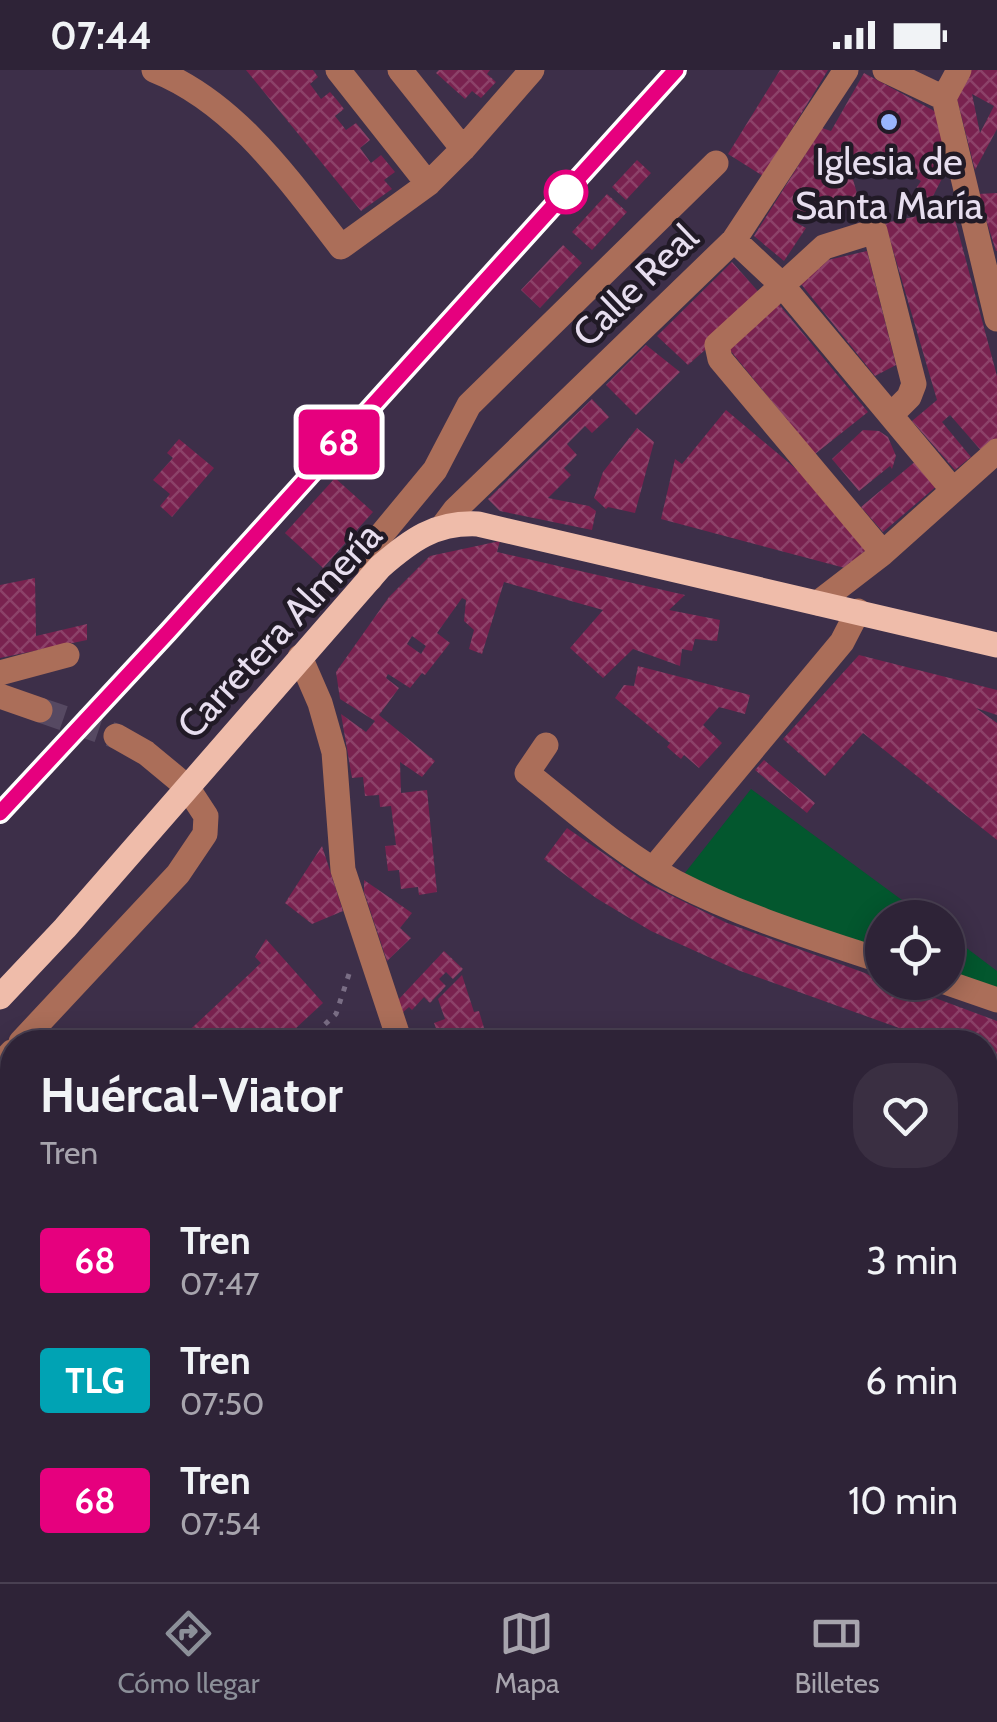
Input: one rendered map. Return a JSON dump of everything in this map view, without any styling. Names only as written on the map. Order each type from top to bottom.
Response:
[{"type":"main road","name":"Carretera Almería","points":[[0,997],[370,579],[417,536],[443,526],[478,524],[997,645]]},
{"type":"street","points":[[154,70],[204,100],[253,139],[340,247],[428,184],[532,70]]},
{"type":"street","points":[[338,70],[428,184]]},
{"type":"street","points":[[400,70],[463,149]]},
{"type":"street","name":"Calle Real","points":[[443,526],[734,240],[846,70]]},
{"type":"street","points":[[884,70],[944,98]]},
{"type":"street","points":[[960,70],[944,98],[996,311]]},
{"type":"street","points":[[370,579],[377,540],[435,470],[468,405],[716,163]]},
{"type":"street","points":[[883,553],[720,359],[717,345],[824,247],[875,231],[914,384],[909,397],[892,414]]},
{"type":"street","points":[[734,240],[781,284],[953,490]]},
{"type":"street","points":[[818,604],[883,553],[997,451]]},
{"type":"street","points":[[653,869],[842,642],[858,611]]},
{"type":"street","points":[[0,673],[68,655]]},
{"type":"street","points":[[300,656],[320,703],[334,752],[343,870],[396,1030]]},
{"type":"street","points":[[0,696],[40,710]]},
{"type":"street","points":[[32,1030],[192,858],[205,834],[206,816],[187,787],[146,753],[116,736]]},
{"type":"street","points":[[546,744],[527,774],[653,869],[770,923],[865,955]]},
{"type":"street","points":[[965,989],[997,1000]]},
{"type":"path","points":[[319,1030],[336,1014],[351,967],[371,954]]},
{"type":"green space","points":[[751,789],[902,900],[865,900],[865,955],[677,883]]},
{"type":"green space","points":[[965,947],[997,971],[997,1000],[965,988]]},
{"type":"building","points":[[246,70],[313,70],[318,77],[310,84],[321,99],[330,92],[337,100],[344,109],[335,116],[346,130],[356,123],[370,140],[360,148],[371,163],[381,155],[395,172],[384,180],[392,189],[361,211]]},
{"type":"building","points":[[490,70],[487,74],[496,82],[481,98],[472,91],[465,99],[436,73]]},
{"type":"building","points":[[780,70],[828,70],[763,176],[728,154]]},
{"type":"building","points":[[967,70],[997,70],[997,129],[975,170],[957,99]],"holes":[[[972,94],[994,106],[980,133]]]},
{"type":"building","points":[[864,73],[938,113],[953,157],[929,204],[908,201],[921,181],[865,151],[852,176],[860,204],[830,213],[824,221],[814,216],[811,221],[799,215],[795,222],[806,228],[784,261],[754,236],[822,128],[831,131]]},
{"type":"building","points":[[637,160],[651,173],[626,200],[612,187]]},
{"type":"building","points":[[997,193],[997,251],[996,251],[978,194]]},
{"type":"building","points":[[607,194],[627,212],[592,250],[572,232]]},
{"type":"building","points":[[918,216],[920,224],[954,216],[997,376],[997,444],[985,455],[950,415],[942,422],[971,457],[955,470],[912,421],[937,400],[885,223]]},
{"type":"building","points":[[563,245],[582,263],[540,308],[521,290]]},
{"type":"building","points":[[867,251],[896,365],[875,376],[801,284],[828,260]]},
{"type":"building","points":[[732,262],[764,298],[688,365],[657,336]]},
{"type":"building","points":[[777,302],[868,412],[815,454],[725,344]]},
{"type":"building","points":[[646,345],[680,372],[636,415],[606,385]]},
{"type":"building","points":[[592,399],[609,417],[592,433],[585,426],[567,444],[577,455],[564,468],[571,475],[548,498],[596,511],[592,530],[500,511],[488,499]]},
{"type":"building","points":[[726,410],[807,478],[867,549],[845,568],[661,519],[675,459],[682,464]]},
{"type":"building","points":[[637,428],[654,442],[635,513],[606,509],[594,498],[603,472]]},
{"type":"building","points":[[863,430],[879,431],[888,437],[896,456],[892,469],[890,466],[859,491],[832,459]]},
{"type":"building","points":[[179,439],[214,468],[172,517],[160,506],[170,494],[153,480],[173,458],[167,453]]},
{"type":"building","points":[[917,460],[938,485],[883,532],[861,507]]},
{"type":"building","points":[[335,478],[373,512],[323,568],[285,533]]},
{"type":"building","points":[[500,541],[497,552],[685,595],[669,610],[720,620],[717,641],[695,639],[692,651],[682,649],[680,666],[633,649],[603,678],[570,648],[603,610],[504,582],[482,654],[469,649],[474,630],[464,621],[466,600],[462,598],[437,633],[450,643],[425,675],[422,673],[410,688],[388,674],[386,678],[399,688],[379,715],[435,761],[422,777],[400,762],[401,793],[427,790],[437,892],[419,895],[418,887],[401,889],[399,870],[388,871],[385,846],[396,845],[391,806],[380,807],[379,795],[365,796],[363,777],[352,778],[341,714],[366,732],[375,721],[340,699],[336,672],[389,597],[430,556]],"holes":[[[412,636],[426,646],[421,654],[407,644]]]},
{"type":"building","points":[[35,578],[36,636],[87,624],[87,640],[0,658],[0,585]]},
{"type":"building","points":[[859,655],[997,690],[997,715],[976,708],[997,723],[997,840],[863,733],[825,776],[783,739]]},
{"type":"building","points":[[638,666],[750,695],[745,714],[719,707],[703,725],[722,743],[699,768],[684,755],[681,759],[667,747],[670,743],[615,698],[624,685],[634,686]]},
{"type":"building","points":[[764,760],[815,803],[807,813],[755,770]]},
{"type":"building","points":[[567,828],[648,884],[727,923],[865,973],[865,1000],[940,1000],[997,1021],[997,1030],[905,1030],[735,969],[651,931],[596,898],[544,859]]},
{"type":"building","points":[[322,846],[343,911],[312,924],[285,903]]},
{"type":"building","points":[[364,880],[412,913],[400,928],[411,938],[387,961],[364,892]]},
{"type":"building","points":[[266,939],[323,1003],[294,1030],[190,1030],[261,963],[255,957]]},
{"type":"building","points":[[444,951],[463,969],[453,979],[446,972],[439,979],[446,986],[430,1003],[424,997],[412,1010],[409,1007],[402,1013],[398,1000]]},
{"type":"building","points":[[462,975],[474,1012],[479,1011],[484,1028],[437,1030],[434,1023],[445,1019],[438,999]]},
{"type":"tunnel","points":[[40,710],[116,736]]},
{"type":"railway","points":[[0,812],[53,759],[676,70]]},
{"type":"train","name":"68","points":[[0,813],[676,70]]},
{"type":"place","name":"Iglesia de Santa María","points":[[889,122]]}]
